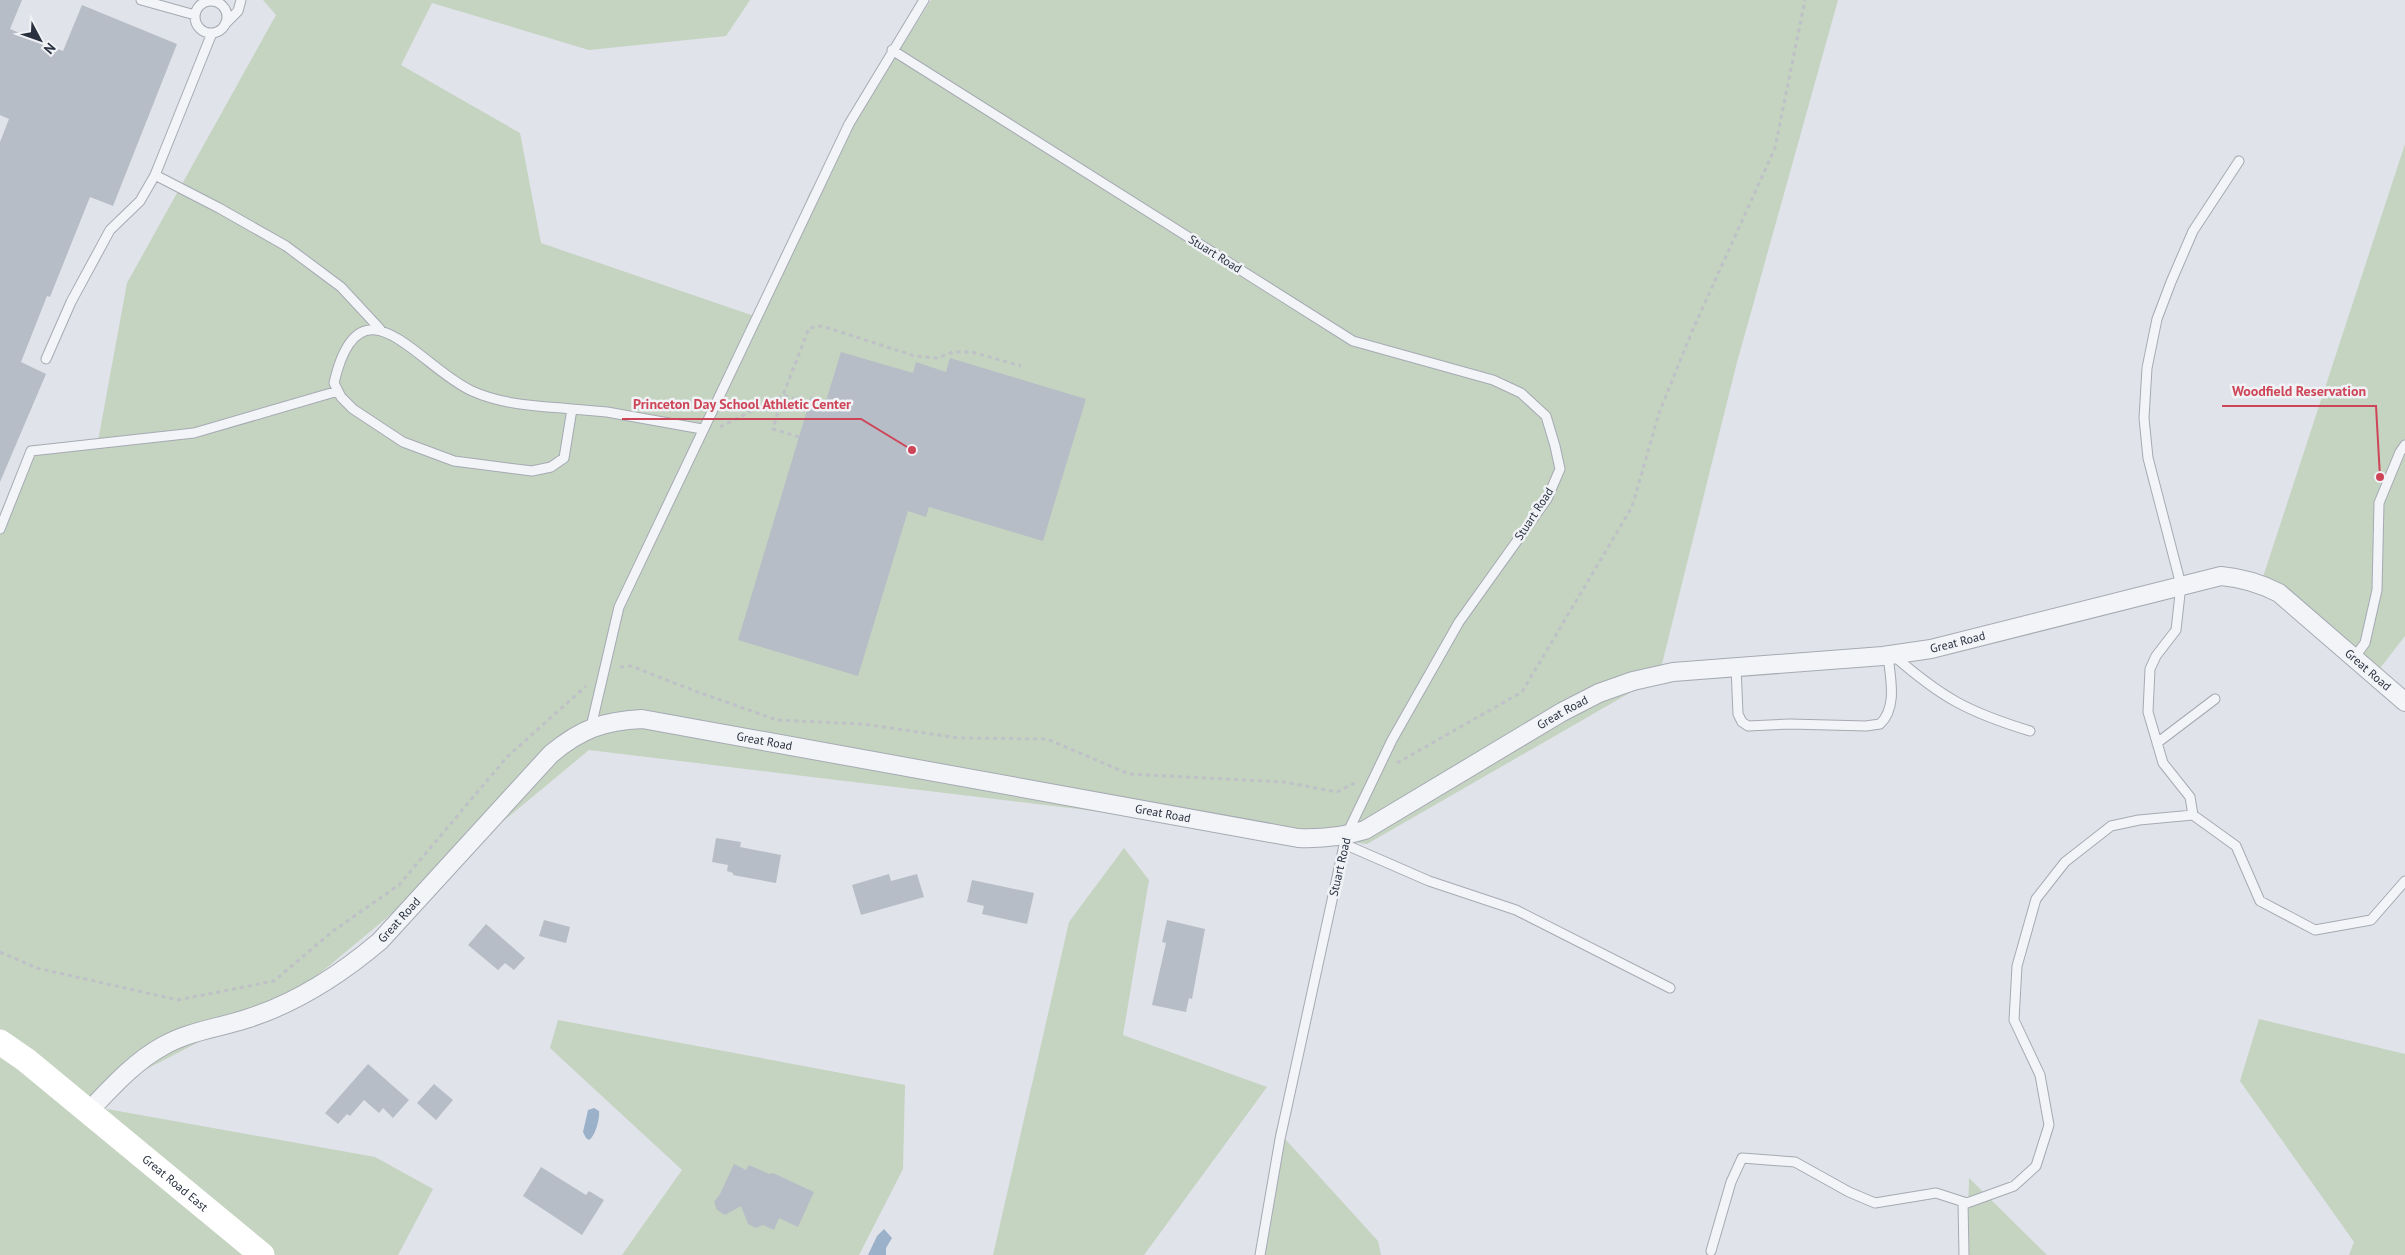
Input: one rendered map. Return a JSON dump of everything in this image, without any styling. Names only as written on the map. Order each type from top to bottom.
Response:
[{"type":"street","name":"Great Road","points":[[89,1111],[137,1062],[164,1045],[190,1034],[246,1019],[284,1005],[320,986],[354,964],[380,941],[551,754],[569,739],[591,727],[616,720],[642,719],[1298,838],[1345,840],[1365,830],[1562,712],[1598,693],[1633,681],[1674,672],[1890,655],[1931,649],[2220,576],[2260,583],[2279,593],[2405,702]]},
{"type":"street","points":[[0,1042],[26,1060],[89,1111]]},
{"type":"street","name":"Great Road East","points":[[89,1111],[262,1255]]},
{"type":"lane","points":[[141,0],[195,15]]},
{"type":"lane","points":[[195,15],[198,25],[206,32],[212,33],[222,28],[238,12],[241,0]]},
{"type":"lane","points":[[591,727],[619,607],[702,429],[849,124],[892,50],[924,0]]},
{"type":"lane","points":[[195,15],[204,2],[214,1],[226,10],[225,24]]},
{"type":"lane","points":[[46,359],[71,302],[110,230],[140,201],[155,175],[212,33]]},
{"type":"lane","name":"Stuart Road","points":[[892,50],[1353,341],[1493,380],[1521,393],[1546,416],[1560,469],[1547,499],[1459,622],[1392,740],[1345,840],[1280,1139],[1260,1255]]},
{"type":"lane","points":[[2193,815],[2190,797],[2163,763],[2148,712],[2150,669],[2176,630],[2180,585],[2148,458],[2144,418],[2147,368],[2157,320],[2193,231],[2239,161]]},
{"type":"lane","points":[[155,175],[286,246],[341,287],[380,329],[399,338],[451,380],[472,391],[496,400],[608,412],[702,429]]},
{"type":"lane","points":[[380,329],[362,331],[349,342],[338,364],[334,383],[353,409],[403,442],[454,461],[532,471],[551,467],[564,458],[572,409]]},
{"type":"lane","points":[[0,529],[31,451],[194,433],[338,391]]},
{"type":"lane","points":[[2354,658],[2365,643],[2377,590],[2379,503],[2400,452],[2405,445]]},
{"type":"lane","points":[[1736,667],[1738,714],[1742,722],[1748,726],[1790,724],[1866,726],[1880,724],[1890,710],[1890,655]]},
{"type":"lane","points":[[1890,655],[1952,702],[1983,716],[2030,731]]},
{"type":"lane","points":[[2157,743],[2214,699]]},
{"type":"lane","points":[[1711,1251],[1731,1182],[1742,1158],[1795,1162],[1849,1192],[1875,1203],[1936,1193],[1967,1203],[2014,1186],[2036,1166],[2049,1125],[2040,1075],[2014,1020],[2017,966],[2036,900],[2065,862],[2111,826],[2139,820],[2193,815],[2236,846],[2260,901],[2315,930],[2371,920],[2405,881]]},
{"type":"lane","points":[[1345,840],[1429,882],[1516,910],[1670,988]]},
{"type":"lane","points":[[1964,1202],[1964,1255]]},
{"type":"path","points":[[0,952],[37,968],[178,1000],[274,982],[333,931],[399,885],[507,758],[606,668],[631,666],[695,692],[777,720],[863,724],[959,738],[1047,739],[1129,774],[1284,782],[1337,792],[1413,755],[1522,692],[1632,507],[1659,413],[1693,330],[1775,148],[1805,0]]},
{"type":"path","points":[[799,437],[773,429],[783,395],[808,328],[822,326],[916,356],[938,358],[953,352],[972,352],[1021,366]]},
{"type":"path","points":[[702,429],[721,427],[783,395],[809,404]]},
{"type":"green space","points":[[263,0],[750,0],[726,36],[589,50],[432,3],[401,65],[520,133],[541,243],[760,318],[809,194],[931,0],[1838,0],[1736,366],[1659,676],[1367,844],[589,750],[301,989],[79,1104],[375,1157],[433,1189],[398,1255],[0,1255],[0,523],[32,449],[98,441],[127,283],[276,15]]},
{"type":"green space","points":[[2405,144],[2405,636],[2374,676],[2263,577]]},
{"type":"green space","points":[[1124,848],[1149,880],[1123,1035],[1267,1087],[1144,1255],[993,1255],[1069,922]]},
{"type":"green space","points":[[2259,1019],[2405,1054],[2405,1255],[2349,1255],[2354,1242],[2240,1081]]},
{"type":"green space","points":[[558,1020],[905,1085],[903,1169],[859,1255],[622,1255],[682,1170],[550,1048]]},
{"type":"green space","points":[[1276,1129],[1378,1241],[1381,1255],[1257,1255]]},
{"type":"green space","points":[[1969,1178],[2047,1255],[1967,1255]]},
{"type":"water","points":[[594,1108],[599,1111],[599,1118],[595,1132],[589,1140],[583,1132],[588,1110]]},
{"type":"water","points":[[884,1229],[892,1238],[886,1248],[886,1255],[868,1255],[877,1236]]},
{"type":"building","points":[[0,0],[22,0],[10,29],[63,51],[82,5],[177,44],[113,206],[90,197],[50,297],[47,296],[21,362],[46,374],[0,482],[0,142],[9,119],[0,115]]},
{"type":"building","points":[[841,352],[913,373],[916,362],[946,372],[950,358],[1086,399],[1043,541],[929,507],[926,517],[908,511],[858,676],[738,640],[811,397],[826,401]]},
{"type":"building","points":[[716,838],[741,842],[740,847],[781,855],[776,883],[733,875],[733,873],[727,871],[728,865],[712,862]]},
{"type":"building","points":[[889,874],[891,881],[917,874],[924,897],[861,915],[852,885]]},
{"type":"building","points":[[972,880],[1034,893],[1027,924],[982,914],[984,906],[967,902]]},
{"type":"building","points":[[544,920],[570,927],[566,943],[539,936]]},
{"type":"building","points":[[1167,920],[1205,929],[1192,999],[1189,998],[1186,1012],[1152,1005],[1166,943],[1162,942]]},
{"type":"building","points":[[486,924],[525,958],[514,970],[505,963],[498,970],[468,945]]},
{"type":"building","points":[[368,1064],[409,1100],[393,1118],[383,1108],[379,1113],[364,1100],[350,1116],[347,1114],[338,1124],[325,1113]]},
{"type":"building","points":[[434,1084],[453,1100],[436,1120],[417,1103]]},
{"type":"building","points":[[734,1164],[746,1170],[749,1165],[769,1174],[773,1173],[814,1192],[798,1227],[779,1218],[774,1230],[763,1225],[756,1228],[748,1224],[741,1206],[725,1215],[717,1210],[714,1202],[720,1194]]},
{"type":"building","points":[[541,1167],[586,1195],[589,1191],[604,1200],[582,1235],[523,1196]]},
{"type":"place","name":"Princeton Day School Athletic Center","points":[[912,450]]},
{"type":"place","name":"Woodfield Reservation","points":[[2380,477]]}]
